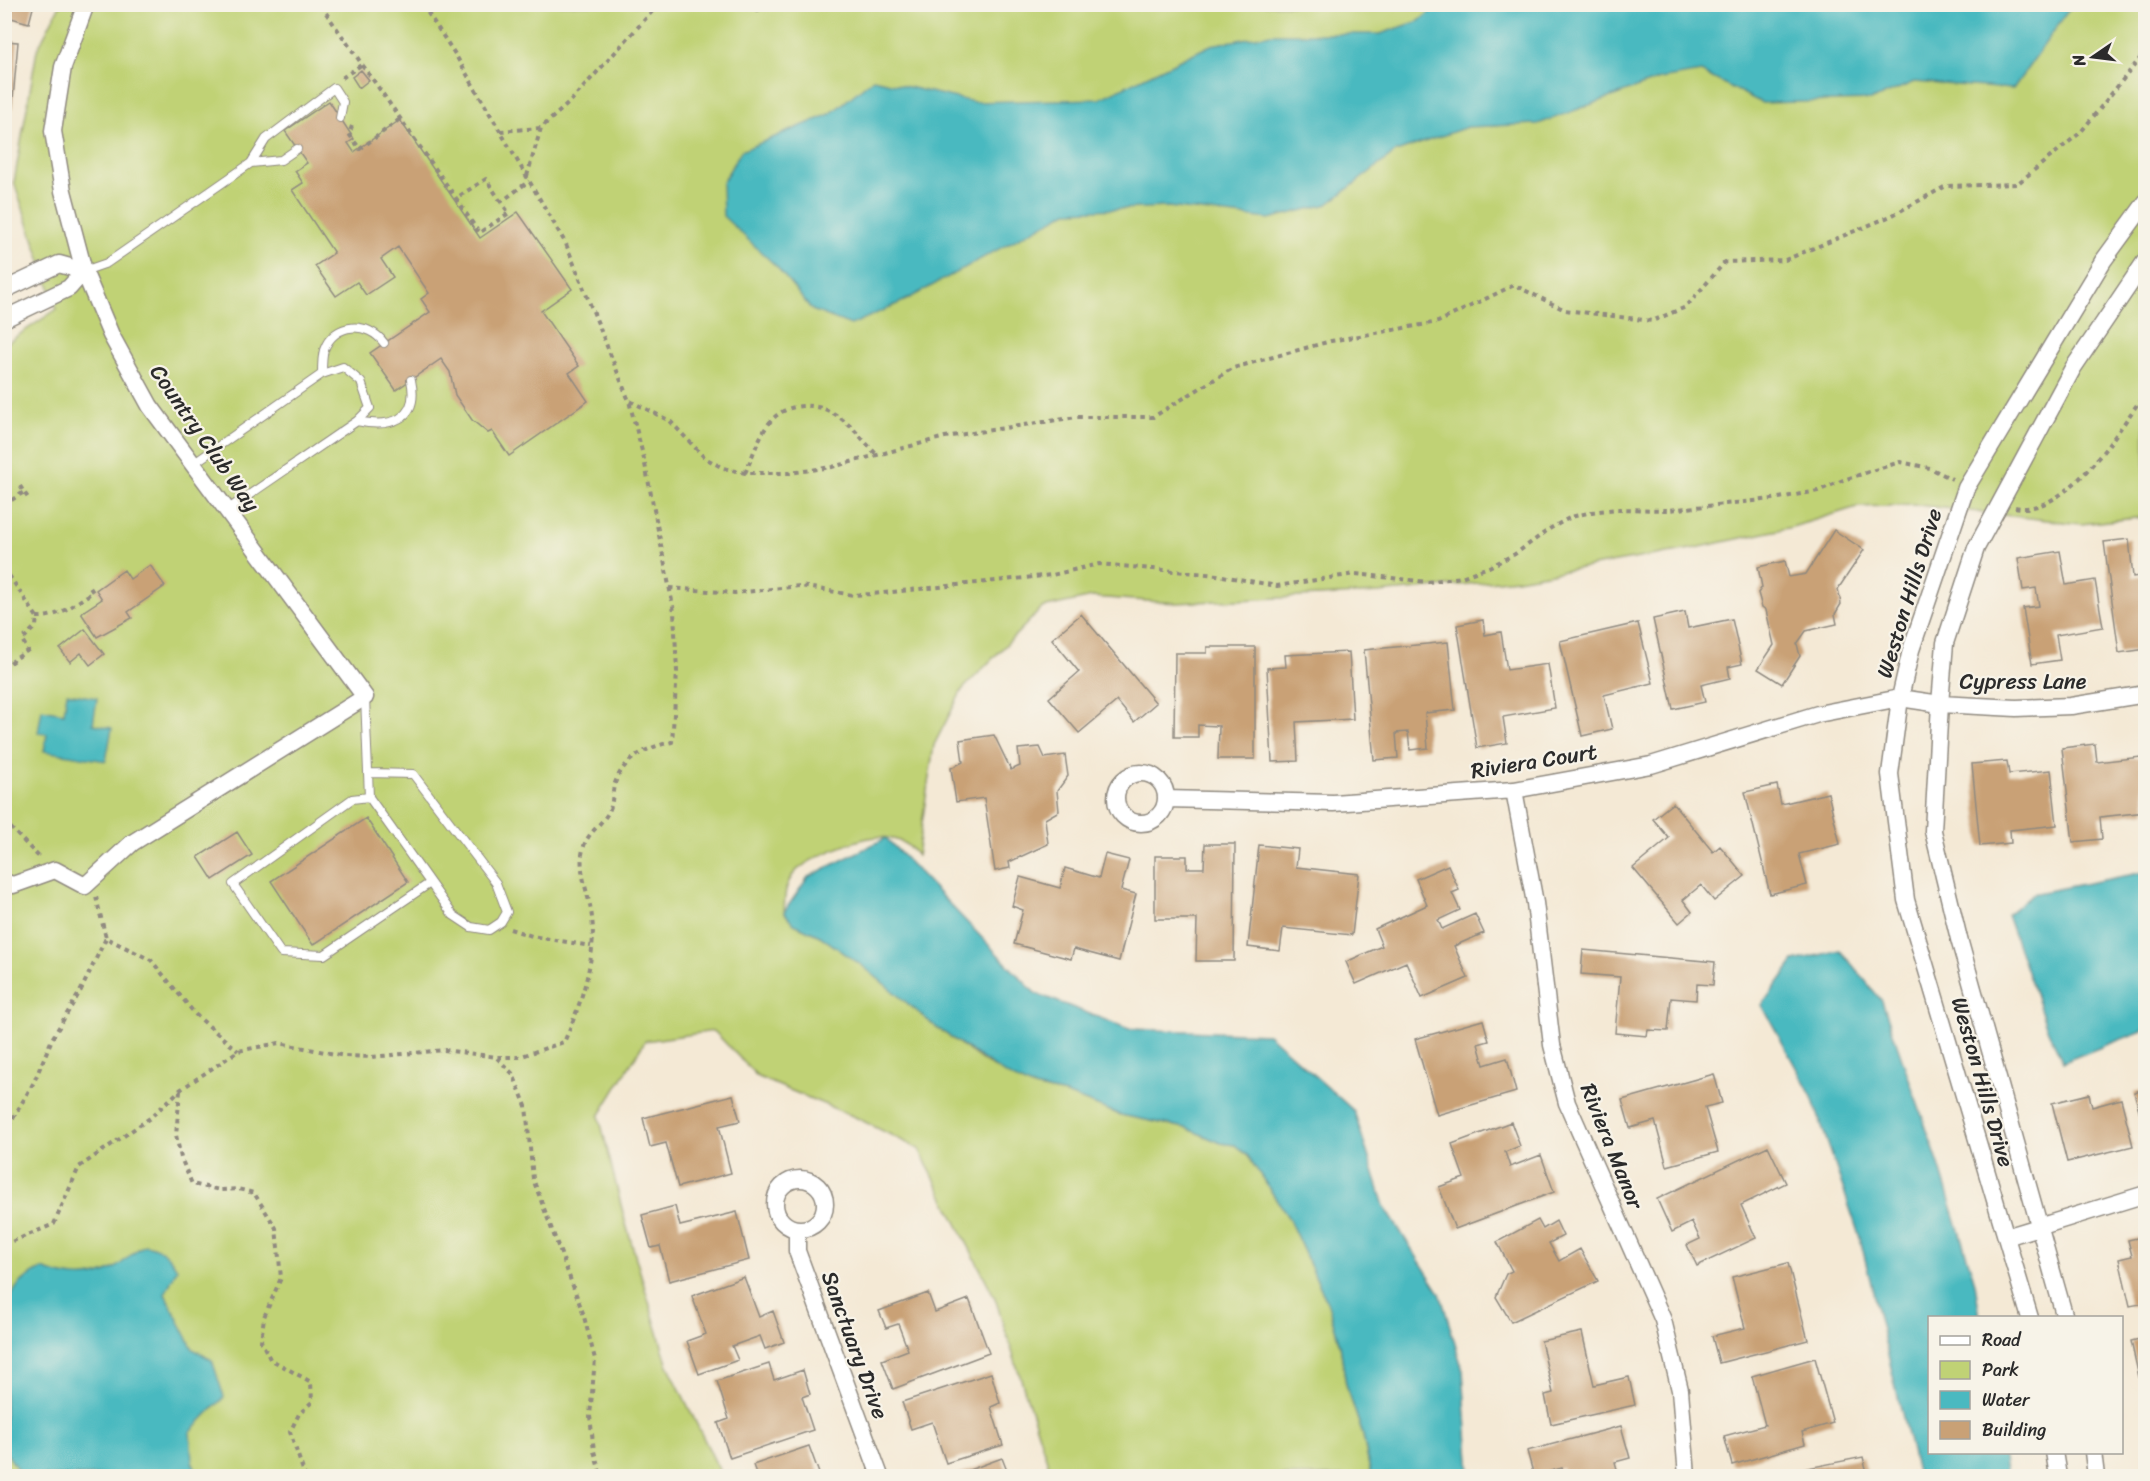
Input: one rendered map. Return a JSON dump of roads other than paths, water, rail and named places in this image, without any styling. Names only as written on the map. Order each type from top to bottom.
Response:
[{"type":"street","name":"Country Club Way","points":[[87,4],[63,67],[53,131],[63,192],[84,271],[111,335],[150,406],[365,697]]},
{"type":"street","name":"Weston Hills Drive","points":[[2030,1316],[1906,900],[1890,774],[1900,698],[1911,650],[1966,488],[2103,261],[2145,202]]},
{"type":"street","name":"Weston Hills Drive","points":[[2065,1316],[1959,939],[1933,831],[1940,704],[1946,643],[1976,548],[2073,368],[2145,260]]},
{"type":"street","points":[[4,290],[59,264],[84,271],[69,288],[4,319]]},
{"type":"street","name":"Cypress Lane","points":[[1900,698],[1940,704],[2016,708],[2071,706],[2145,694]]},
{"type":"street","points":[[4,882],[13,885],[55,870],[85,886],[132,843],[365,697]]},
{"type":"street","name":"Riviera Court","points":[[1166,799],[1333,803],[1514,790],[1651,765],[1818,714],[1900,698]]},
{"type":"street","name":"Riviera Manor","points":[[1514,790],[1535,903],[1552,1046],[1567,1103],[1663,1320],[1680,1390],[1687,1476]]},
{"type":"street","points":[[2006,1237],[2145,1194]]},
{"type":"street","name":"Sanctuary Drive","points":[[797,1229],[797,1251],[880,1476]]},
{"type":"street","points":[[2054,1454],[2058,1476]]},
{"type":"street","points":[[2093,1454],[2096,1476]]},
{"type":"lane","points":[[84,271],[107,263],[251,163],[266,139],[334,88],[343,102],[340,118]]},
{"type":"lane","points":[[251,163],[281,160],[297,148]]},
{"type":"lane","points":[[322,374],[324,351],[332,336],[347,327],[365,328],[384,343]]},
{"type":"lane","points":[[193,464],[322,374],[343,367],[361,382],[370,408],[357,421],[227,510]]},
{"type":"lane","points":[[357,421],[378,425],[394,422],[406,412],[411,401],[411,380]]},
{"type":"lane","points":[[365,697],[369,797],[453,915],[471,927],[489,930],[501,922],[507,912],[496,883],[413,774],[369,773]]},
{"type":"lane","points":[[369,797],[352,798],[233,884],[281,953],[324,955],[430,883]]},
{"type":"water","points":[[1438,5],[2072,5],[2013,89],[1914,82],[1872,100],[1762,103],[1701,72],[1660,79],[1538,124],[1467,127],[1396,152],[1328,204],[1269,219],[1168,207],[1068,211],[906,300],[851,325],[812,310],[777,267],[723,216],[722,183],[741,151],[830,114],[873,79],[974,102],[1099,99],[1211,45],[1271,34],[1380,34],[1419,21]]},
{"type":"water","points":[[67,693],[97,698],[93,724],[112,728],[106,761],[44,751],[47,734],[38,733],[42,709],[64,713]]},
{"type":"water","points":[[886,838],[1035,993],[1129,1029],[1268,1034],[1354,1111],[1384,1206],[1440,1293],[1463,1371],[1470,1476],[1371,1476],[1363,1435],[1346,1384],[1340,1345],[1328,1304],[1288,1217],[1248,1156],[1235,1145],[1221,1143],[1186,1128],[1121,1115],[1066,1094],[1029,1086],[1005,1074],[936,1027],[864,967],[820,936],[794,924],[784,912],[808,877]]},
{"type":"water","points":[[2145,872],[2145,1030],[2063,1062],[2048,1031],[2007,915],[2032,894]]},
{"type":"water","points":[[1840,950],[1882,1001],[1939,1165],[1975,1283],[1980,1316],[1928,1316],[1928,1454],[2003,1454],[2007,1476],[1917,1476],[1860,1238],[1812,1097],[1762,1005],[1794,961]]},
{"type":"water","points":[[145,1245],[164,1253],[177,1269],[165,1294],[193,1349],[212,1360],[224,1397],[190,1432],[192,1462],[200,1476],[22,1476],[5,1451],[4,1317],[13,1293],[27,1277],[42,1269],[61,1275],[79,1277],[97,1275],[115,1268]]}]
